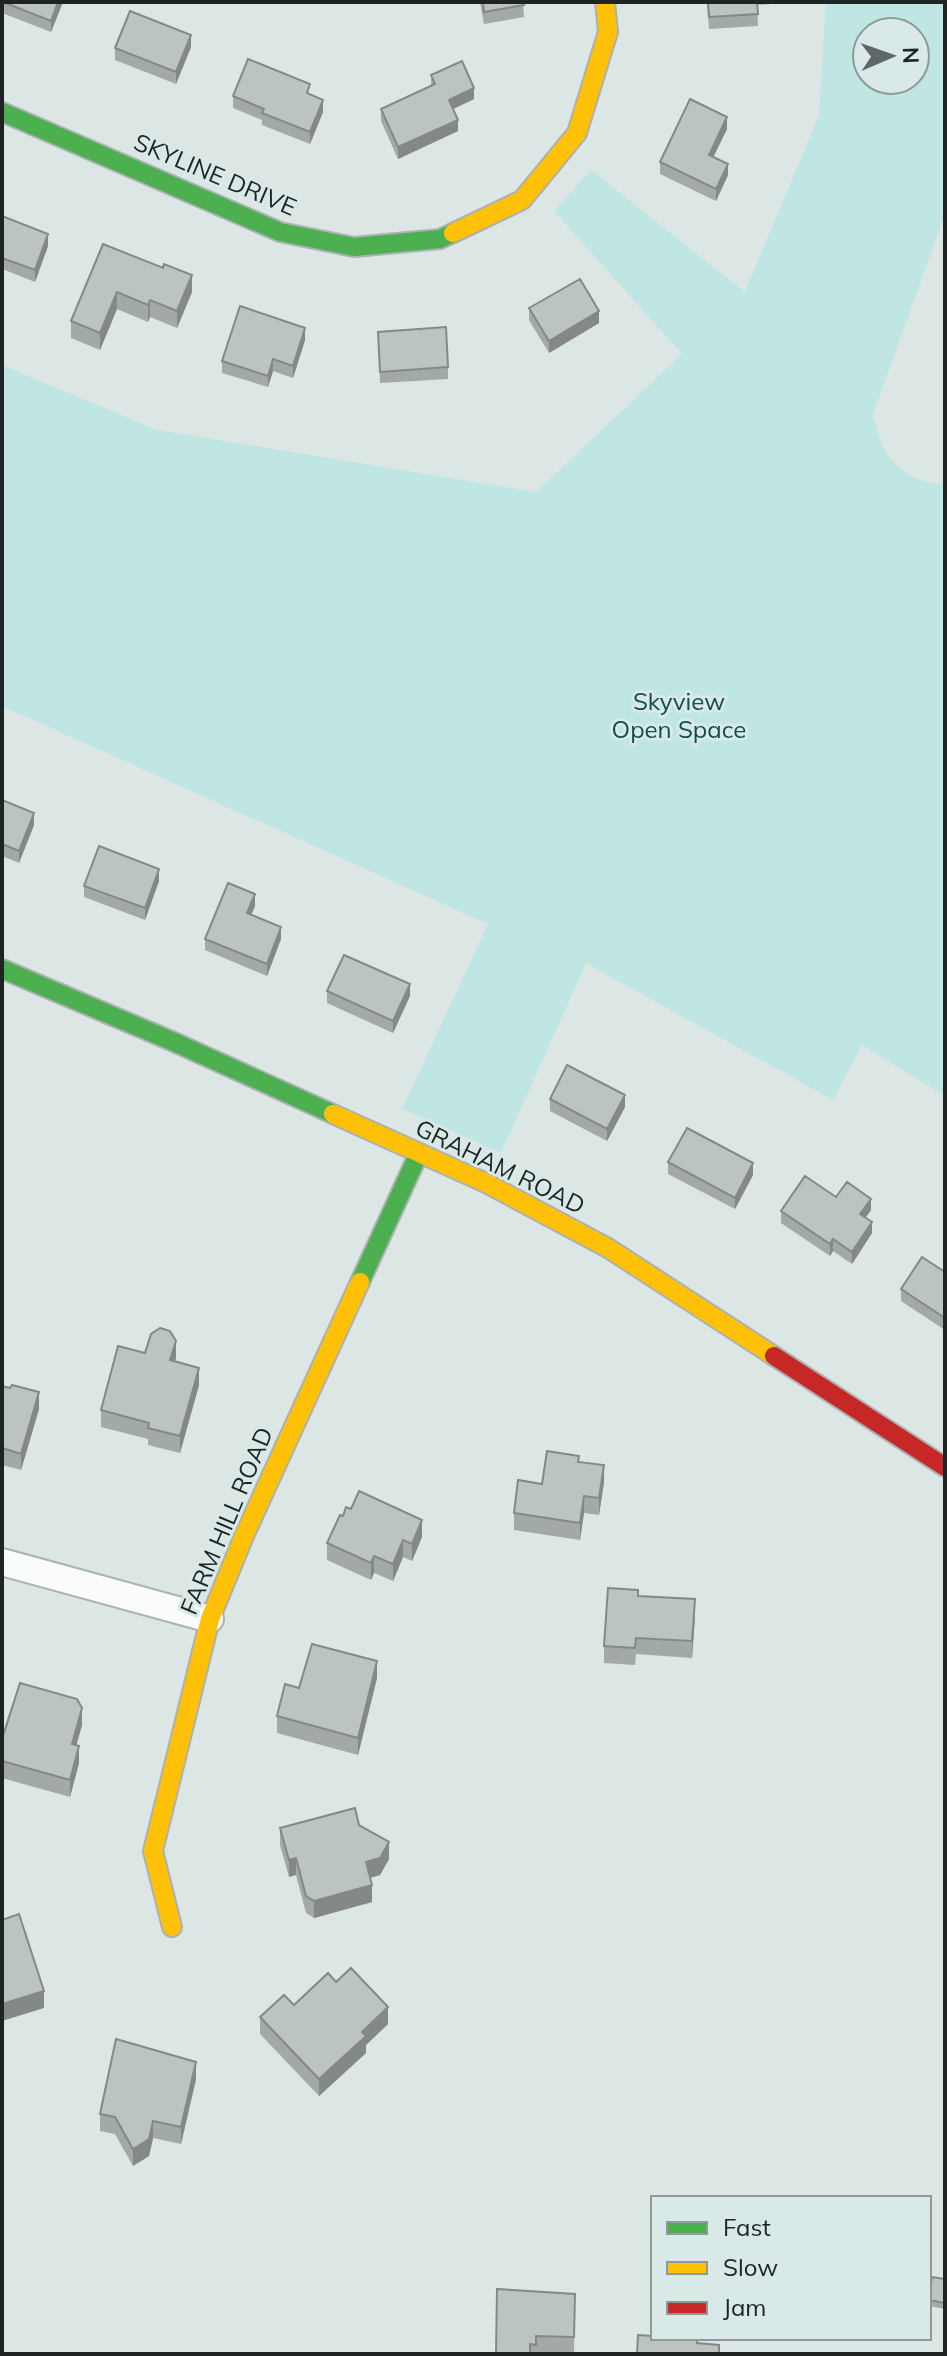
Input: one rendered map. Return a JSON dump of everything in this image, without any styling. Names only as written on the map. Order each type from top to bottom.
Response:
[{"type":"street","name":"SKYLINE DRIVE","points":[[2,112],[280,232],[354,247],[440,239],[522,200],[577,133],[608,32],[605,2]]},
{"type":"street","name":"GRAHAM ROAD","points":[[2,969],[174,1042],[486,1183],[608,1248],[945,1467]]},
{"type":"street","name":"FARM HILL ROAD","points":[[172,1927],[153,1851],[210,1619],[244,1536],[419,1153]]},
{"type":"street","points":[[2,1562],[210,1619]]},
{"type":"green space","name":"Skyview Open Space","points":[[826,2],[945,2],[945,214],[872,417],[884,449],[895,464],[918,479],[945,483],[945,1096],[862,1045],[833,1100],[586,963],[501,1153],[402,1109],[488,924],[2,706],[2,365],[157,430],[536,492],[682,354],[554,211],[591,170],[745,292],[819,115]]},
{"type":"building","points":[[3,2],[58,2],[51,21]]},
{"type":"building","points":[[483,2],[523,2],[524,5],[484,12]]},
{"type":"building","points":[[708,2],[757,2],[758,14],[709,17]]},
{"type":"building","points":[[130,11],[191,35],[176,72],[115,48]]},
{"type":"building","points":[[248,59],[310,84],[307,93],[323,100],[310,132],[262,113],[264,109],[233,96]]},
{"type":"building","points":[[462,61],[474,88],[449,100],[458,120],[398,147],[381,109],[435,84],[431,75]]},
{"type":"building","points":[[690,99],[727,117],[709,155],[728,164],[716,189],[660,162]]},
{"type":"building","points":[[2,216],[48,234],[35,270],[2,258]]},
{"type":"building","points":[[103,244],[163,268],[164,264],[192,275],[177,311],[150,300],[148,305],[117,292],[100,333],[71,321]]},
{"type":"building","points":[[580,279],[599,311],[549,341],[529,308]]},
{"type":"building","points":[[240,306],[305,328],[293,366],[273,359],[268,376],[222,361]]},
{"type":"building","points":[[446,327],[448,367],[380,372],[378,332]]},
{"type":"building","points":[[2,800],[34,813],[19,851],[2,844]]},
{"type":"building","points":[[99,846],[159,869],[145,908],[84,886]]},
{"type":"building","points":[[228,883],[255,894],[247,913],[281,927],[267,964],[205,939]]},
{"type":"building","points":[[344,955],[410,984],[393,1021],[327,991]]},
{"type":"building","points":[[567,1065],[625,1095],[607,1129],[550,1099]]},
{"type":"building","points":[[687,1128],[753,1163],[735,1198],[668,1162]]},
{"type":"building","points":[[805,1176],[836,1197],[847,1182],[871,1199],[860,1214],[872,1222],[852,1252],[833,1239],[830,1244],[781,1211]]},
{"type":"building","points":[[922,1257],[945,1272],[945,1318],[901,1289]]},
{"type":"building","points":[[160,1328],[170,1331],[176,1341],[170,1360],[199,1368],[180,1436],[148,1428],[149,1423],[101,1410],[118,1346],[145,1353],[151,1334]]},
{"type":"building","points":[[12,1385],[39,1392],[21,1454],[2,1448],[2,1386],[10,1388]]},
{"type":"building","points":[[547,1451],[579,1456],[578,1462],[604,1465],[599,1498],[584,1496],[580,1523],[514,1513],[518,1480],[542,1484]]},
{"type":"building","points":[[359,1491],[422,1520],[412,1544],[403,1540],[393,1564],[374,1556],[371,1563],[327,1543],[340,1515],[343,1516],[346,1507],[351,1509]]},
{"type":"building","points":[[608,1588],[638,1590],[638,1596],[695,1599],[692,1641],[636,1638],[635,1648],[604,1646]]},
{"type":"building","points":[[312,1644],[377,1661],[358,1738],[277,1716],[285,1684],[299,1688]]},
{"type":"building","points":[[20,1683],[77,1699],[82,1708],[72,1744],[79,1746],[70,1780],[2,1761],[2,1739]]},
{"type":"building","points":[[355,1808],[359,1825],[389,1842],[380,1858],[366,1862],[372,1885],[314,1901],[306,1896],[296,1858],[289,1860],[280,1828]]},
{"type":"building","points":[[19,1914],[44,1991],[2,2004],[2,1920]]},
{"type":"building","points":[[351,1968],[388,2007],[362,2032],[366,2036],[319,2079],[260,2017],[284,1995],[294,2005],[328,1973],[336,1982]]},
{"type":"building","points":[[116,2039],[196,2062],[181,2127],[153,2121],[149,2139],[133,2149],[115,2117],[100,2114]]},
{"type":"building","points":[[932,2277],[945,2279],[945,2303],[931,2300]]},
{"type":"building","points":[[497,2289],[575,2294],[574,2337],[536,2336],[536,2345],[530,2344],[530,2354],[496,2354]]},
{"type":"building","points":[[638,2335],[651,2336],[651,2340],[697,2340],[697,2343],[719,2345],[719,2354],[637,2354]]},
{"type":"traffic: fast","points":[[2,112],[280,232],[354,247],[440,239],[453,233]]},
{"type":"traffic: fast","points":[[2,969],[333,1114]]},
{"type":"traffic: fast","points":[[360,1282],[419,1153]]},
{"type":"traffic: slow","points":[[453,233],[522,200],[577,133],[608,32],[605,2]]},
{"type":"traffic: slow","points":[[333,1114],[486,1183],[608,1248],[774,1356]]},
{"type":"traffic: slow","points":[[172,1927],[153,1851],[210,1619],[244,1536],[360,1282]]},
{"type":"traffic: jam","points":[[774,1356],[945,1467]]}]
